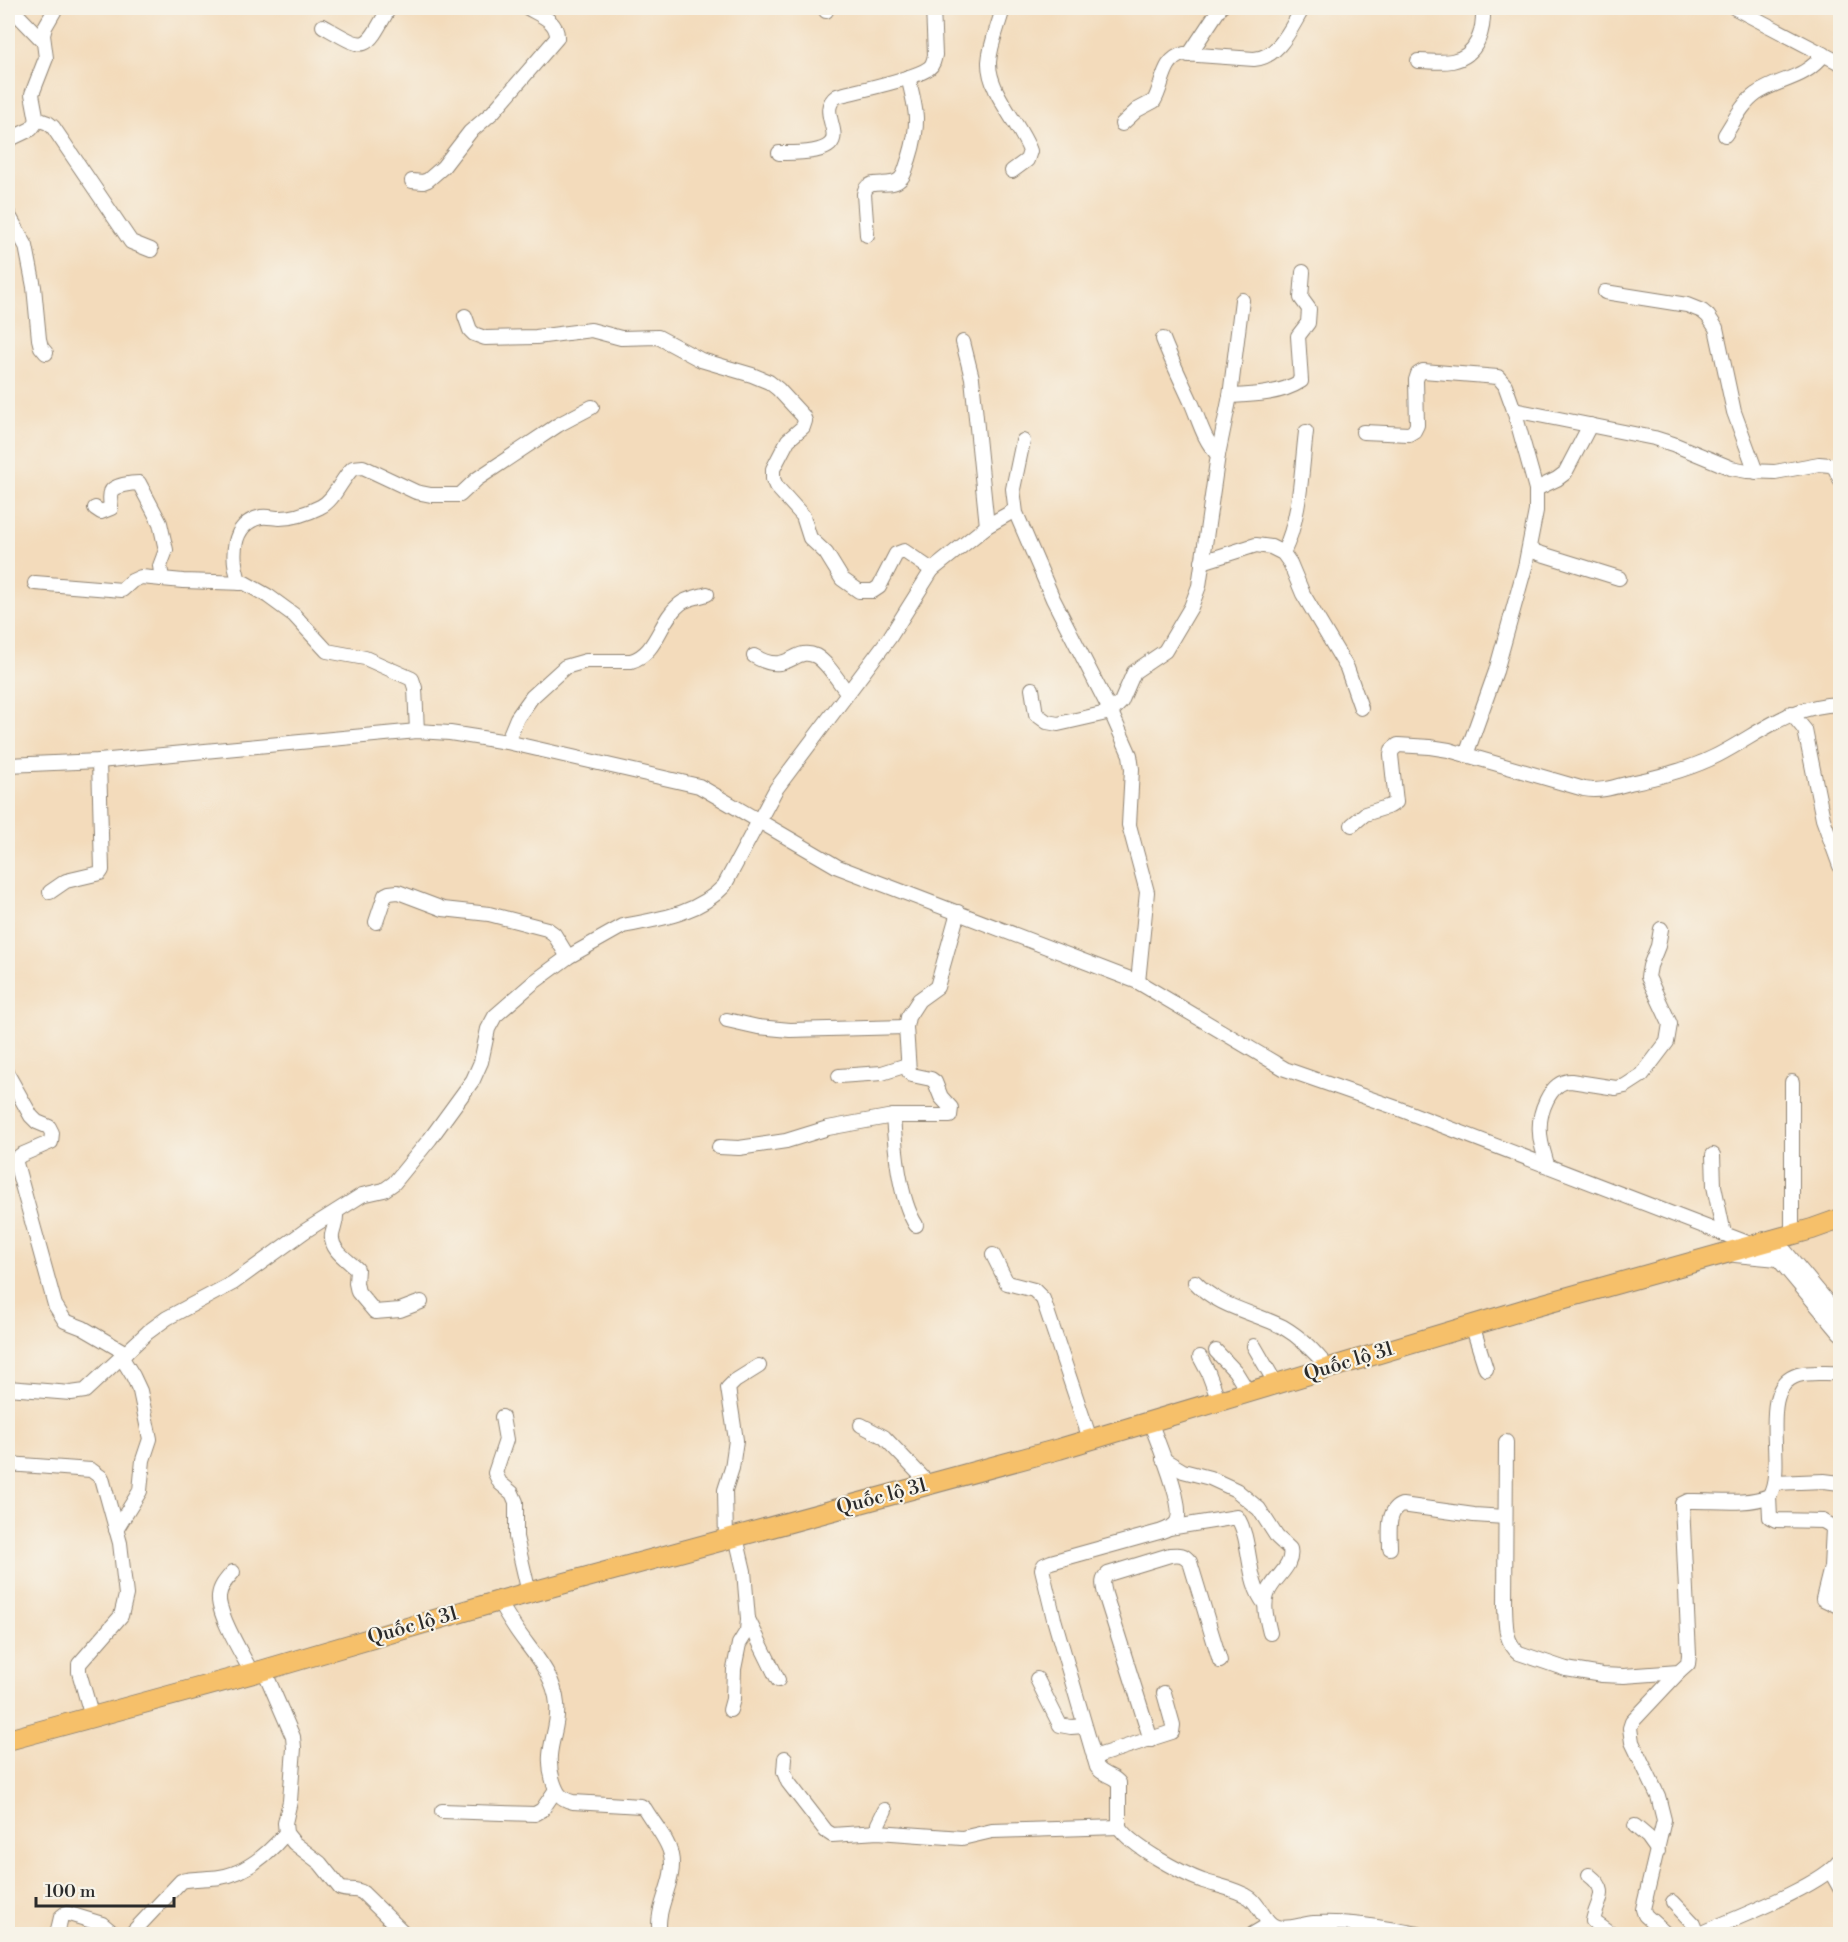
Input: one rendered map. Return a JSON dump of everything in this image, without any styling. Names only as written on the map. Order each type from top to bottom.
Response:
[{"type":"highway","name":"Quốc lộ 31","points":[[8,1740],[258,1672],[730,1536],[1090,1439],[1840,1219]]},
{"type":"street","points":[[11,8],[43,41]]},
{"type":"street","points":[[8,140],[36,125],[32,94],[45,58],[43,41],[45,27],[56,8]]},
{"type":"street","points":[[323,26],[355,44],[362,45],[367,42],[389,8]]},
{"type":"street","points":[[412,181],[428,180],[443,168],[470,132],[493,112],[557,38],[557,31],[553,24],[528,8]]},
{"type":"street","points":[[779,153],[804,154],[825,149],[833,139],[829,108],[834,98],[908,77],[929,68],[934,59],[933,8]]},
{"type":"street","points":[[1004,8],[990,57],[990,71],[997,90],[1030,151],[1028,160],[1012,171]]},
{"type":"street","points":[[1189,55],[1220,8]]},
{"type":"street","points":[[1122,124],[1137,110],[1154,101],[1172,59],[1180,55],[1254,59],[1265,57],[1279,46],[1303,8]]},
{"type":"street","points":[[1418,60],[1454,61],[1470,52],[1483,29],[1483,8]]},
{"type":"street","points":[[1735,8],[1840,63]]},
{"type":"street","points":[[1725,135],[1744,105],[1753,96],[1805,73],[1824,54]]},
{"type":"street","points":[[867,235],[865,188],[870,184],[890,184],[900,180],[915,140],[917,117],[908,77]]},
{"type":"street","points":[[37,119],[53,127],[131,242],[151,250]]},
{"type":"street","points":[[8,214],[26,246],[34,287],[39,339],[46,353]]},
{"type":"street","points":[[1230,396],[1255,395],[1285,388],[1301,381],[1298,336],[1308,323],[1309,309],[1301,298],[1303,273]]},
{"type":"street","points":[[1605,292],[1696,307],[1708,316],[1716,328],[1734,412],[1756,472]]},
{"type":"street","points":[[1032,689],[1036,714],[1047,722],[1058,724],[1072,722],[1111,712],[1122,702],[1134,672],[1159,656],[1170,643],[1194,601],[1230,396],[1242,300]]},
{"type":"street","points":[[465,316],[470,330],[484,338],[536,338],[591,330],[621,338],[658,337],[701,360],[769,382],[803,416],[805,421],[803,427],[792,434],[786,443],[773,469],[774,483],[803,516],[810,538],[826,554],[843,579],[853,589],[873,591],[879,586],[896,554],[904,550],[932,570]]},
{"type":"street","points":[[1163,339],[1206,441],[1218,455]]},
{"type":"street","points":[[963,342],[972,378],[987,526]]},
{"type":"street","points":[[1363,432],[1409,434],[1414,432],[1417,425],[1417,377],[1423,371],[1498,377],[1505,385],[1514,410],[1536,489],[1536,511],[1529,550],[1496,671],[1466,755]]},
{"type":"street","points":[[240,583],[235,569],[234,554],[235,542],[242,528],[260,518],[296,516],[323,506],[353,468],[363,466],[416,492],[441,496],[460,495],[477,478],[558,425],[592,407]]},
{"type":"street","points":[[1514,410],[1664,440],[1731,468],[1775,472],[1825,464],[1835,468],[1840,479]]},
{"type":"street","points":[[1536,489],[1565,473],[1590,425]]},
{"type":"street","points":[[1282,554],[1292,532],[1296,515],[1306,432]]},
{"type":"street","points":[[1023,441],[1014,482],[1015,510],[1053,599],[1111,712],[1132,762],[1129,825],[1147,892],[1138,982]]},
{"type":"street","points":[[95,508],[101,512],[111,508],[111,492],[114,488],[139,483],[160,523],[166,550],[160,566],[162,579]]},
{"type":"street","points":[[8,1388],[81,1393],[148,1332],[167,1318],[233,1283],[362,1195],[384,1190],[394,1184],[473,1080],[482,1062],[488,1029],[495,1016],[534,982],[568,957],[623,926],[679,915],[718,893],[730,878],[776,789],[890,637],[932,570],[987,526],[1015,510]]},
{"type":"street","points":[[1202,562],[1256,545],[1271,547],[1282,554],[1290,563],[1303,594],[1347,668],[1360,708]]},
{"type":"street","points":[[1529,550],[1619,578]]},
{"type":"street","points":[[35,583],[122,590],[136,578],[240,583],[268,596],[294,615],[327,651],[365,658],[412,679],[415,688],[417,731]]},
{"type":"street","points":[[507,742],[518,718],[532,697],[565,667],[580,661],[638,659],[648,652],[669,616],[680,604],[707,594]]},
{"type":"street","points":[[754,656],[764,662],[777,664],[786,663],[799,654],[814,656],[847,692]]},
{"type":"street","points":[[1352,825],[1365,814],[1396,802],[1391,755],[1396,746],[1401,744],[1430,747],[1466,755],[1584,789],[1604,789],[1704,762],[1791,713],[1819,705],[1840,704]]},
{"type":"street","points":[[1791,713],[1805,730],[1823,819],[1840,866]]},
{"type":"street","points":[[8,765],[99,761],[417,731],[450,733],[507,742],[693,784],[838,867],[1138,982],[1285,1069],[1397,1108],[1724,1234],[1771,1240]]},
{"type":"street","points":[[50,892],[66,881],[100,873],[102,870],[99,761]]},
{"type":"street","points":[[376,922],[385,895],[398,892],[443,909],[489,914],[547,929],[554,934],[568,957]]},
{"type":"street","points":[[719,1147],[740,1148],[786,1141],[828,1128],[893,1116],[946,1116],[951,1114],[951,1108],[941,1097],[935,1082],[912,1075],[907,1065],[906,1027],[908,1017],[920,1000],[937,987],[958,912]]},
{"type":"street","points":[[1547,1165],[1540,1125],[1542,1114],[1556,1086],[1571,1081],[1616,1088],[1626,1086],[1642,1076],[1666,1042],[1670,1024],[1648,977],[1661,929]]},
{"type":"street","points":[[727,1020],[758,1027],[790,1030],[906,1027]]},
{"type":"street","points":[[839,1076],[882,1073],[907,1065]]},
{"type":"street","points":[[8,1075],[31,1116],[37,1122],[49,1127],[52,1133],[51,1142],[21,1155],[16,1159],[16,1163],[55,1305],[65,1321],[82,1328],[124,1356],[140,1390],[150,1439],[144,1456],[140,1491],[116,1530]]},
{"type":"street","points":[[1792,1082],[1771,1240],[1840,1333]]},
{"type":"street","points":[[893,1116],[902,1183],[910,1215],[916,1225]]},
{"type":"street","points":[[1713,1155],[1714,1186],[1724,1234]]},
{"type":"street","points":[[336,1212],[333,1244],[342,1257],[357,1269],[358,1292],[375,1312],[400,1310],[421,1302]]},
{"type":"street","points":[[1783,1257],[1794,1243],[1812,1229]]},
{"type":"street","points":[[1721,1254],[1783,1257],[1840,1317]]},
{"type":"street","points":[[993,1255],[1007,1283],[1034,1290],[1042,1299],[1090,1439]]},
{"type":"street","points":[[1195,1282],[1215,1298],[1293,1333],[1315,1352],[1328,1368]]},
{"type":"street","points":[[1472,1326],[1486,1369]]},
{"type":"street","points":[[1254,1346],[1276,1384]]},
{"type":"street","points":[[1216,1351],[1234,1371],[1248,1392]]},
{"type":"street","points":[[1200,1357],[1219,1401]]},
{"type":"street","points":[[730,1710],[733,1699],[734,1669],[740,1644],[747,1631],[748,1619],[744,1571],[730,1536],[725,1490],[734,1460],[736,1440],[728,1388],[759,1366]]},
{"type":"street","points":[[1840,1373],[1800,1375],[1785,1383],[1780,1393],[1774,1424],[1770,1516],[1776,1520],[1823,1521],[1833,1529],[1831,1567],[1822,1599],[1840,1606]]},
{"type":"street","points":[[502,1417],[506,1440],[495,1473],[500,1484],[512,1493],[516,1502],[516,1537],[529,1593]]},
{"type":"street","points":[[1150,1421],[1178,1502],[1179,1517],[1176,1523],[1169,1528]]},
{"type":"street","points":[[861,1425],[884,1437],[929,1484]]},
{"type":"street","points":[[1506,1442],[1506,1632],[1514,1648],[1519,1653],[1566,1669],[1602,1675],[1624,1676],[1679,1672]]},
{"type":"street","points":[[1163,1459],[1183,1471],[1210,1478],[1236,1490],[1259,1509],[1277,1537],[1290,1549],[1290,1561],[1269,1590],[1265,1604]]},
{"type":"street","points":[[8,1464],[96,1472],[102,1478],[116,1530],[126,1585],[125,1604],[121,1616],[82,1660],[78,1668],[92,1718]]},
{"type":"street","points":[[1666,1935],[1645,1915],[1643,1909],[1664,1820],[1662,1807],[1632,1742],[1630,1728],[1632,1722],[1688,1664],[1682,1504],[1688,1501],[1761,1500],[1772,1490],[1824,1481],[1840,1483]]},
{"type":"street","points":[[1390,1548],[1392,1512],[1395,1507],[1402,1505],[1505,1517]]},
{"type":"street","points":[[1119,1827],[1119,1784],[1117,1780],[1101,1772],[1094,1756],[1042,1569],[1044,1565],[1169,1528],[1237,1516],[1242,1527],[1255,1584],[1265,1604],[1270,1633]]},
{"type":"street","points":[[1151,1740],[1105,1594],[1104,1578],[1108,1574],[1170,1555],[1186,1556],[1190,1562],[1220,1661]]},
{"type":"street","points":[[233,1572],[220,1591],[220,1606],[294,1737],[290,1801],[285,1823],[286,1833],[320,1863],[340,1888],[359,1890],[405,1935]]},
{"type":"street","points":[[499,1601],[515,1628],[543,1665],[556,1694],[557,1718],[549,1755],[550,1774],[555,1791],[565,1800],[573,1802],[630,1804],[645,1809],[671,1854],[668,1883],[661,1907],[660,1935]]},
{"type":"street","points":[[748,1619],[778,1680]]},
{"type":"street","points":[[1038,1678],[1060,1725],[1084,1726]]},
{"type":"street","points":[[1094,1756],[1172,1732],[1164,1693]]},
{"type":"street","points":[[785,1758],[784,1772],[788,1782],[826,1831],[832,1835],[878,1832],[962,1838],[992,1831],[1119,1827],[1138,1844],[1182,1872],[1248,1897],[1258,1904],[1270,1924],[1285,1928],[1313,1923],[1360,1925],[1418,1935]]},
{"type":"street","points":[[442,1811],[536,1814],[542,1810],[555,1791]]},
{"type":"street","points":[[878,1832],[878,1824],[885,1810]]},
{"type":"street","points":[[1635,1826],[1648,1837],[1658,1851]]},
{"type":"street","points":[[131,1935],[182,1881],[236,1874],[252,1864],[286,1833]]},
{"type":"street","points":[[1673,1902],[1692,1922],[1698,1935],[1809,1885],[1831,1872],[1840,1860]]},
{"type":"street","points":[[1831,1872],[1840,1888]]},
{"type":"street","points":[[1589,1875],[1600,1886],[1602,1894],[1593,1921],[1611,1935]]},
{"type":"street","points":[[57,1935],[61,1917],[66,1913],[102,1924],[114,1935]]},
{"type":"street","points":[[1253,1935],[1270,1924]]}]
